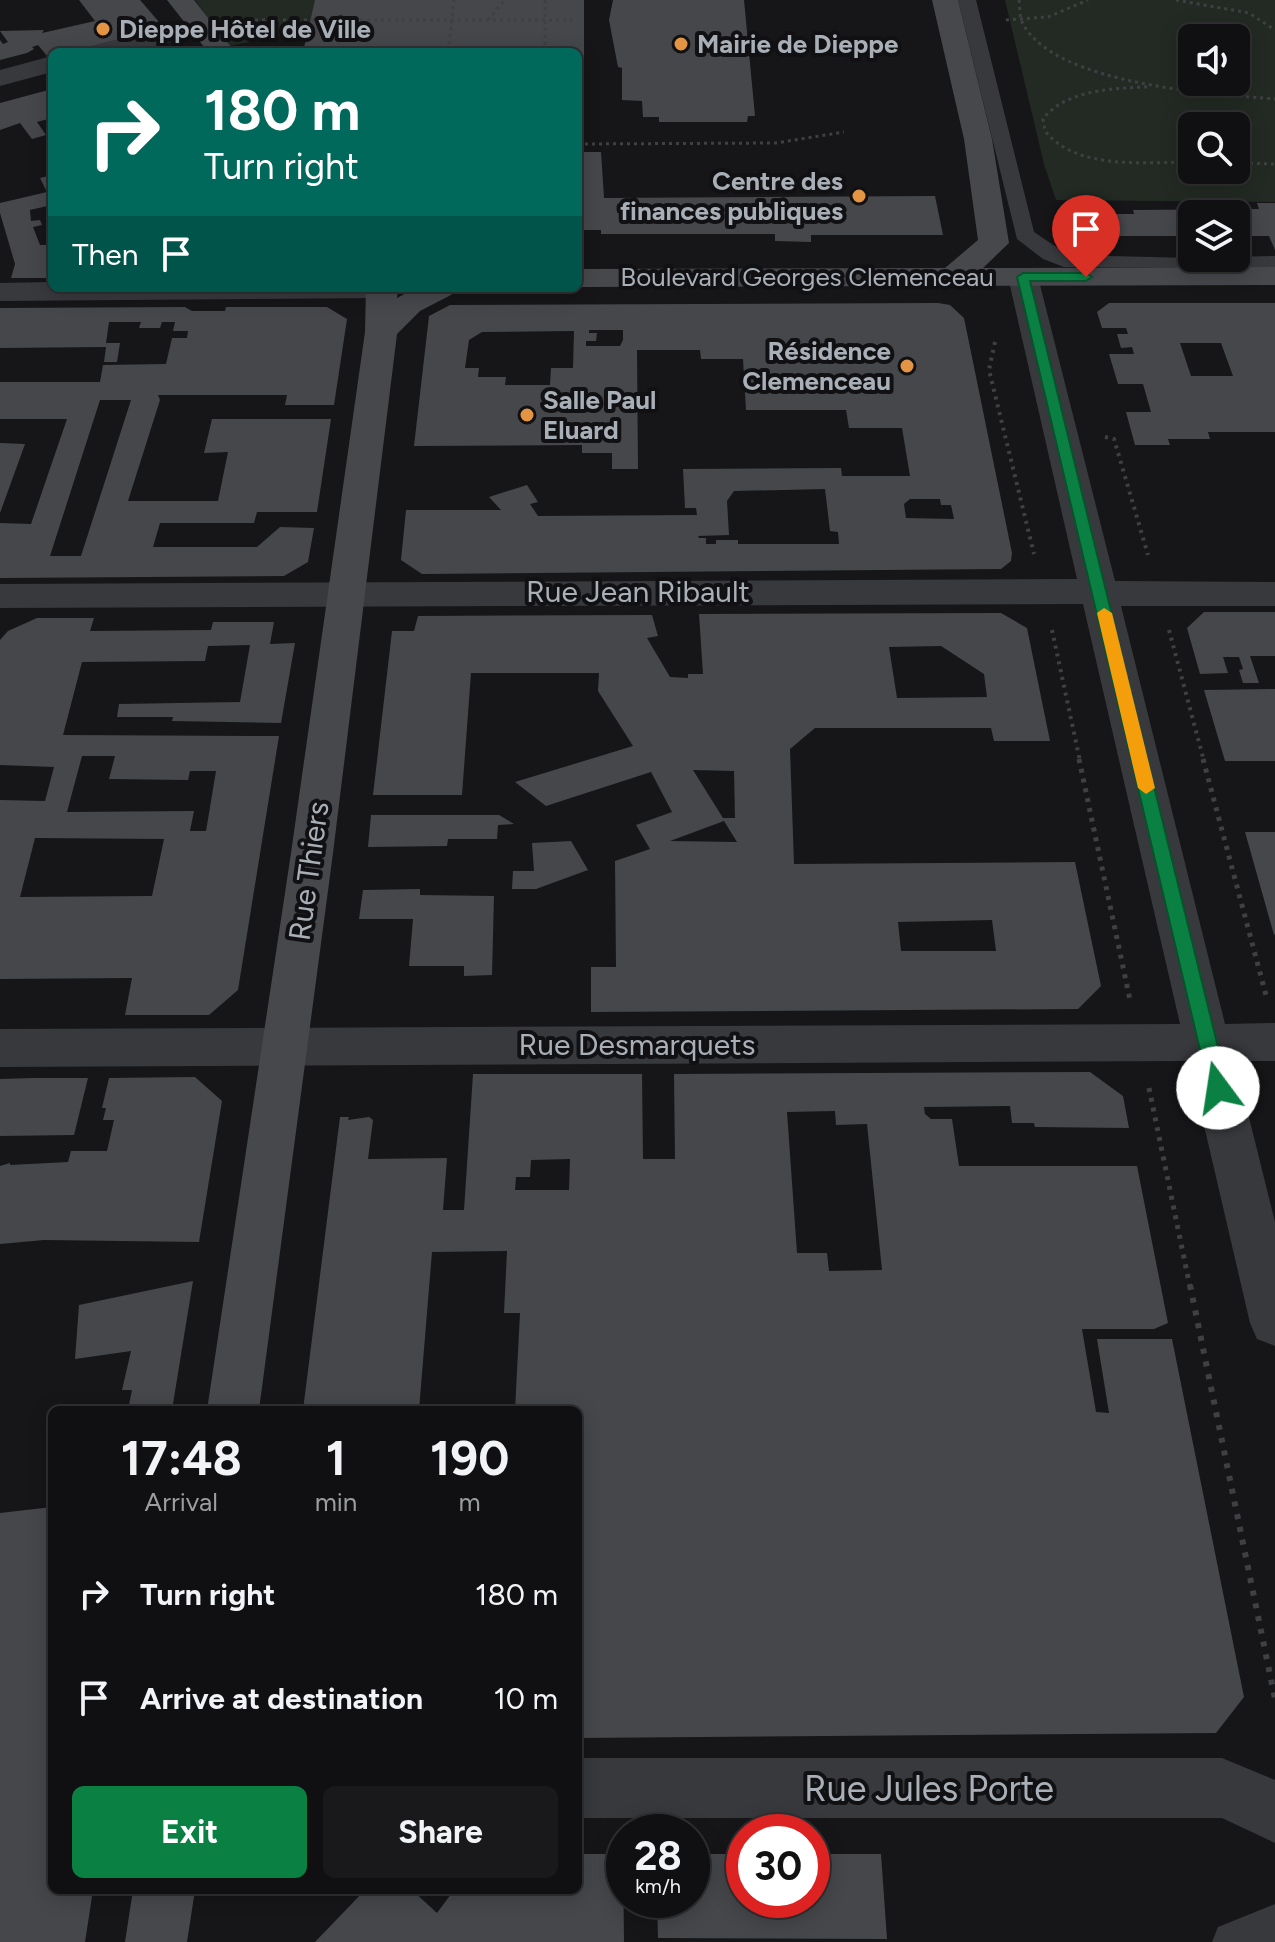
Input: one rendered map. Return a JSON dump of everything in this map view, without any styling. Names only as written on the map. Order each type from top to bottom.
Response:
[{"type":"main road","points":[[952,277],[994,243],[960,4]]},
{"type":"main road","points":[[193,15],[219,48]]},
{"type":"main road","name":"Boulevard Georges Clemenceau","points":[[582,278],[1275,276]]},
{"type":"main road","name":"Rue Thiers","points":[[234,1406],[381,332],[382,292]]},
{"type":"main road","points":[[381,332],[409,304],[432,292]]},
{"type":"main road","points":[[156,1942],[163,1894]]},
{"type":"street","points":[[110,48],[193,15]]},
{"type":"street","points":[[0,78],[48,65]]},
{"type":"street","points":[[1023,277],[1275,1323]]},
{"type":"street","points":[[0,292],[48,291]]},
{"type":"street","name":"Rue Jean Ribault","points":[[0,596],[1043,590],[1159,595],[1275,594]]},
{"type":"street","name":"Rue Desmarquets","points":[[0,1048],[1207,1042],[1271,1021]]},
{"type":"street","name":"Rue Jules Porte","points":[[582,1788],[1222,1788],[1275,1813]]},
{"type":"lane","points":[[960,4],[1024,235],[1032,244],[1064,261],[1089,263],[1275,262]]},
{"type":"lane","points":[[1233,1942],[1275,1925]]},
{"type":"path","points":[[449,44],[454,0]]},
{"type":"path","points":[[488,20],[505,0]]},
{"type":"path","points":[[545,0],[545,48]]},
{"type":"path","points":[[1019,0],[1022,23]]},
{"type":"path","points":[[1022,23],[1055,15],[1088,0]]},
{"type":"path","points":[[1176,0],[1249,13],[1275,30]]},
{"type":"path","points":[[960,4],[1022,23],[1050,49],[1081,63],[1152,86]]},
{"type":"path","points":[[193,15],[573,20]]},
{"type":"path","points":[[1178,162],[1114,161],[1074,152],[1050,138],[1043,120],[1051,108],[1108,88],[1152,86],[1275,99]]},
{"type":"path","points":[[582,144],[776,143],[844,132]]},
{"type":"path","points":[[1250,163],[1275,164]]},
{"type":"path","points":[[1159,595],[1271,1021]]},
{"type":"shaded area","points":[[195,0],[491,0],[498,34],[290,34],[229,46]]},
{"type":"shaded area","points":[[1005,0],[1275,0],[1275,202],[1056,200],[1044,164]]},
{"type":"building","name":"Dieppe Hôtel de Ville","points":[[79,0],[140,0],[159,22],[144,26],[149,32],[86,48],[48,48],[48,57],[38,45],[27,53],[0,60],[0,40],[3,44],[8,42],[0,31],[44,30],[42,33],[95,21]]},
{"type":"building","points":[[315,0],[584,0],[584,117],[582,48],[304,48]]},
{"type":"building","name":"Mairie de Dieppe","points":[[613,0],[744,0],[755,116],[748,116],[747,122],[659,122],[659,117],[643,117],[642,101],[622,100],[622,68],[618,67],[609,20]]},
{"type":"building","points":[[48,90],[48,119],[37,122],[46,135],[32,139],[20,123],[0,130],[0,103]]},
{"type":"building","name":"Centre des finances publiques","points":[[582,152],[601,152],[604,198],[935,196],[943,235],[811,235],[811,242],[775,241],[775,234],[601,234],[601,230],[582,230]]},
{"type":"building","points":[[48,176],[48,206],[30,210],[31,221],[40,220],[42,225],[33,227],[40,245],[48,245],[48,278],[11,278],[15,264],[0,203],[47,192],[40,178]]},
{"type":"building","points":[[1257,203],[1275,203],[1275,250],[1269,236],[1250,236],[1250,209],[1259,209]]},
{"type":"building","points":[[1133,210],[1178,210],[1178,236],[1075,236],[1069,214],[1134,214]]},
{"type":"building","points":[[1109,303],[1275,303],[1275,432],[1208,432],[1210,439],[1168,439],[1170,445],[1135,445],[1126,412],[1151,412],[1143,384],[1118,384],[1109,354],[1134,354],[1132,347],[1121,348],[1117,334],[1128,334],[1126,328],[1102,328],[1097,312]],"holes":[[[1180,343],[1221,343],[1233,376],[1191,376]]]},
{"type":"building","points":[[450,305],[950,305],[964,318],[1012,553],[1011,561],[1001,569],[422,574],[401,560],[406,510],[501,510],[489,497],[527,485],[538,502],[530,504],[538,516],[697,515],[696,508],[685,508],[683,469],[841,468],[842,476],[910,476],[902,428],[849,428],[846,410],[746,410],[743,359],[701,359],[700,350],[637,350],[638,469],[612,469],[612,453],[582,453],[582,445],[414,446],[429,316]],"holes":[[[589,330],[623,330],[623,340],[620,346],[586,346],[586,341],[596,341],[597,333],[589,333]],[[574,331],[573,368],[551,368],[550,385],[505,385],[506,377],[478,377],[479,368],[465,368],[469,340],[482,332]],[[825,489],[830,531],[838,532],[839,544],[738,544],[738,540],[716,540],[716,544],[706,544],[706,538],[698,536],[729,535],[727,501],[734,491]],[[910,499],[940,499],[941,505],[951,505],[954,519],[906,518],[904,504]]]},
{"type":"building","points":[[185,307],[192,311],[225,311],[226,307],[327,307],[347,319],[334,405],[285,405],[287,395],[158,395],[160,400],[128,501],[218,501],[228,452],[204,453],[212,419],[331,419],[317,512],[257,512],[254,523],[160,523],[153,547],[257,547],[280,527],[314,528],[308,562],[284,576],[0,578],[0,523],[31,524],[67,419],[0,419],[0,382],[100,382],[103,365],[166,364],[172,338],[187,338],[188,331],[173,331],[175,322],[162,322],[160,328],[139,328],[141,322],[109,322],[106,343],[120,343],[117,362],[104,362],[106,347],[0,348],[0,308]],"holes":[[[100,400],[131,400],[81,556],[50,556]]]},
{"type":"building","points":[[0,443],[25,444],[0,513]]},
{"type":"building","points":[[1204,612],[1275,612],[1275,656],[1250,656],[1259,683],[1243,683],[1239,657],[1223,657],[1228,673],[1200,674],[1187,628]]},
{"type":"building","points":[[1001,613],[1027,628],[1050,741],[994,741],[991,728],[815,728],[790,749],[794,864],[1075,862],[1101,986],[1078,1009],[591,1012],[591,967],[616,967],[615,861],[650,849],[636,825],[672,812],[651,772],[546,806],[515,782],[633,746],[598,691],[599,673],[471,673],[462,795],[373,795],[392,631],[414,631],[418,616],[652,615],[658,636],[647,638],[670,677],[688,678],[688,674],[703,674],[699,614]],"holes":[[[941,646],[984,674],[987,697],[897,698],[889,647]],[[693,770],[734,771],[735,818],[723,818]],[[724,821],[737,842],[670,841]],[[992,920],[996,951],[901,951],[898,922]]]},
{"type":"building","points":[[37,618],[94,618],[90,631],[211,630],[213,622],[274,622],[270,644],[295,643],[281,723],[117,717],[119,704],[240,702],[250,645],[208,646],[205,661],[82,662],[63,735],[279,736],[238,990],[209,1015],[125,1015],[132,978],[0,979],[0,800],[45,801],[54,767],[0,765],[0,640],[8,631]],"holes":[[[82,756],[115,756],[109,779],[188,780],[190,771],[216,771],[206,831],[190,831],[194,811],[67,812]],[[35,838],[164,839],[152,896],[20,897]]]},
{"type":"building","points":[[1275,689],[1275,761],[1225,761],[1204,690]]},
{"type":"building","points":[[371,815],[499,815],[514,824],[498,825],[497,839],[448,839],[447,846],[368,847]]},
{"type":"building","points":[[1245,832],[1275,832],[1274,935]]},
{"type":"building","points":[[571,841],[588,870],[536,889],[512,889],[513,871],[534,871],[532,843]]},
{"type":"building","points":[[420,889],[420,895],[494,896],[492,975],[464,976],[464,966],[409,966],[413,919],[359,919],[363,890]]},
{"type":"building","points":[[1090,1072],[1123,1096],[1129,1128],[1035,1127],[1034,1123],[1012,1123],[1010,1106],[924,1107],[925,1114],[931,1119],[952,1119],[959,1166],[1137,1166],[1168,1323],[1154,1329],[1082,1329],[1096,1412],[1109,1413],[1097,1339],[1172,1339],[1244,1697],[1216,1733],[582,1738],[582,1406],[515,1406],[520,1313],[504,1313],[507,1251],[432,1252],[419,1406],[304,1406],[340,1117],[349,1117],[348,1120],[369,1117],[373,1120],[368,1159],[447,1158],[443,1210],[464,1210],[473,1074],[642,1074],[643,1159],[675,1159],[674,1074]],"holes":[[[835,1111],[836,1125],[867,1124],[882,1270],[829,1271],[827,1253],[797,1253],[787,1112]],[[570,1159],[569,1190],[515,1190],[516,1177],[530,1177],[531,1160]]]},
{"type":"building","points":[[195,1077],[222,1101],[199,1242],[44,1240],[0,1244],[0,1166],[10,1163],[68,1162],[71,1151],[107,1151],[114,1120],[103,1120],[106,1108],[102,1108],[109,1078]]},
{"type":"building","points":[[88,1078],[74,1135],[0,1136],[0,1079]]},
{"type":"building","points":[[193,1281],[173,1406],[129,1406],[132,1390],[122,1390],[131,1351],[75,1359],[79,1305]]},
{"type":"building","points":[[48,1507],[48,1894],[92,1894],[85,1942],[0,1942],[0,1513]]},
{"type":"building","points":[[582,1854],[606,1854],[606,1918],[624,1918],[624,1942],[315,1942],[361,1894],[416,1894],[437,1913],[451,1894],[582,1894]]},
{"type":"building","points":[[710,1854],[726,1854],[726,1918],[830,1918],[830,1854],[881,1854],[887,1939],[658,1938],[657,1918],[710,1918]]},
{"type":"slow traffic","points":[[1104,613],[1146,788]]},
{"type":"place","name":"Dieppe Hôtel de Ville","points":[[103,29]]},
{"type":"place","name":"Mairie de Dieppe","points":[[681,44]]},
{"type":"place","name":"Centre des finances publiques","points":[[859,196]]},
{"type":"place","name":"Résidence Clemenceau","points":[[907,366]]},
{"type":"place","name":"Salle Paul Eluard","points":[[527,415]]},
{"type":"route","points":[[1086,277],[1023,277],[1218,1088]]}]
